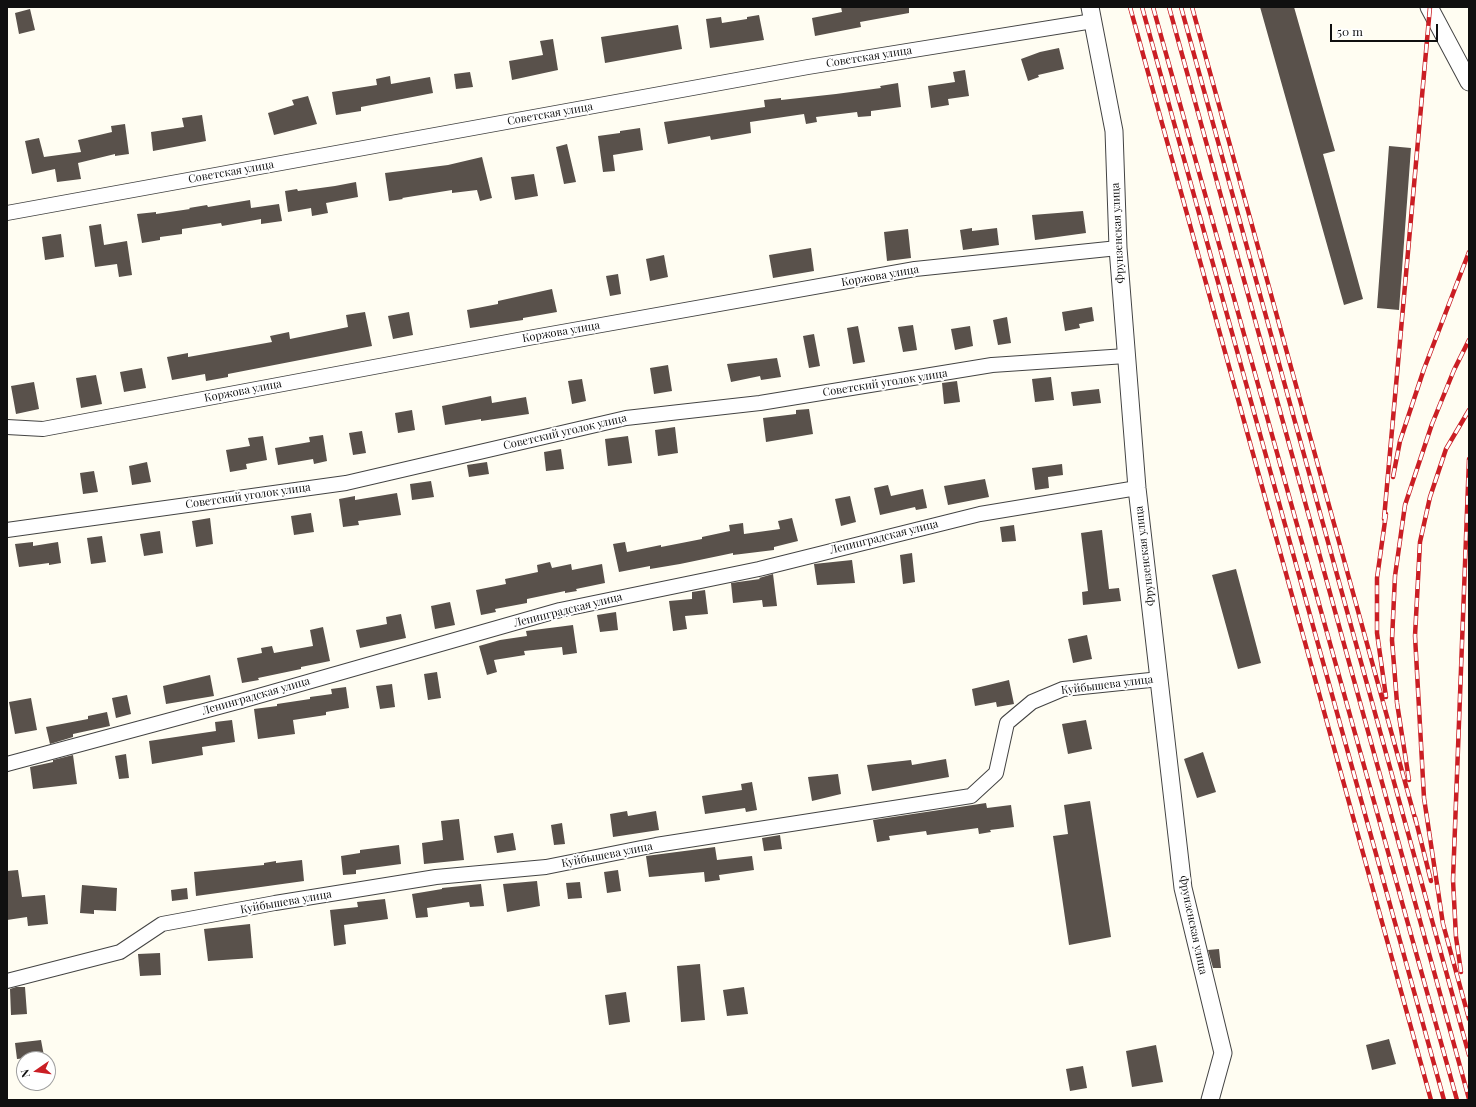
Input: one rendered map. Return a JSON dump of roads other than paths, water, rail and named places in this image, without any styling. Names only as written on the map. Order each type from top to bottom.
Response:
[{"type":"street","points":[[1429,7],[1469,82]]},
{"type":"street","name":"Советская улица","points":[[7,213],[1092,14]]},
{"type":"street","name":"Фрунзенская улица","points":[[1092,14],[1114,131],[1118,248],[1137,488],[1183,888],[1223,1053],[1210,1100]]},
{"type":"street","name":"Коржова улица","points":[[7,427],[43,429],[389,363],[915,269],[1118,248]]},
{"type":"street","name":"Советский уголок улица","points":[[7,530],[346,483],[626,418],[760,403],[992,365],[1126,356]]},
{"type":"street","name":"Ленинградская улица","points":[[7,764],[241,701],[560,610],[759,569],[980,514],[1137,488]]},
{"type":"street","name":"Куйбышева улица","points":[[7,981],[120,952],[162,924],[275,903],[436,877],[546,867],[656,845],[971,796],[996,772],[1007,723],[1032,702],[1063,689],[1160,679]]},
{"type":"railway","points":[[1130,7],[1431,1100]]},
{"type":"railway","points":[[1142,7],[1444,1100]]},
{"type":"railway","points":[[1153,7],[1457,1100]]},
{"type":"railway","points":[[1169,7],[1469,1099]]},
{"type":"railway","points":[[1181,7],[1469,1055]]},
{"type":"railway","points":[[1192,7],[1416,822]]},
{"type":"railway","points":[[1384,519],[1430,7]]},
{"type":"railway","points":[[1393,477],[1400,441],[1424,369],[1469,252]]},
{"type":"railway","points":[[1409,780],[1397,703],[1392,640],[1395,576],[1405,505],[1432,424],[1454,370],[1469,340]]},
{"type":"railway","points":[[1469,410],[1446,449],[1430,497],[1420,542],[1415,636],[1424,798],[1443,924],[1469,1019]]},
{"type":"railway","points":[[1461,972],[1456,937],[1453,880],[1469,459]]},
{"type":"railway","points":[[1386,514],[1377,578],[1377,633],[1386,697]]},
{"type":"railway","points":[[1415,817],[1431,881]]}]
